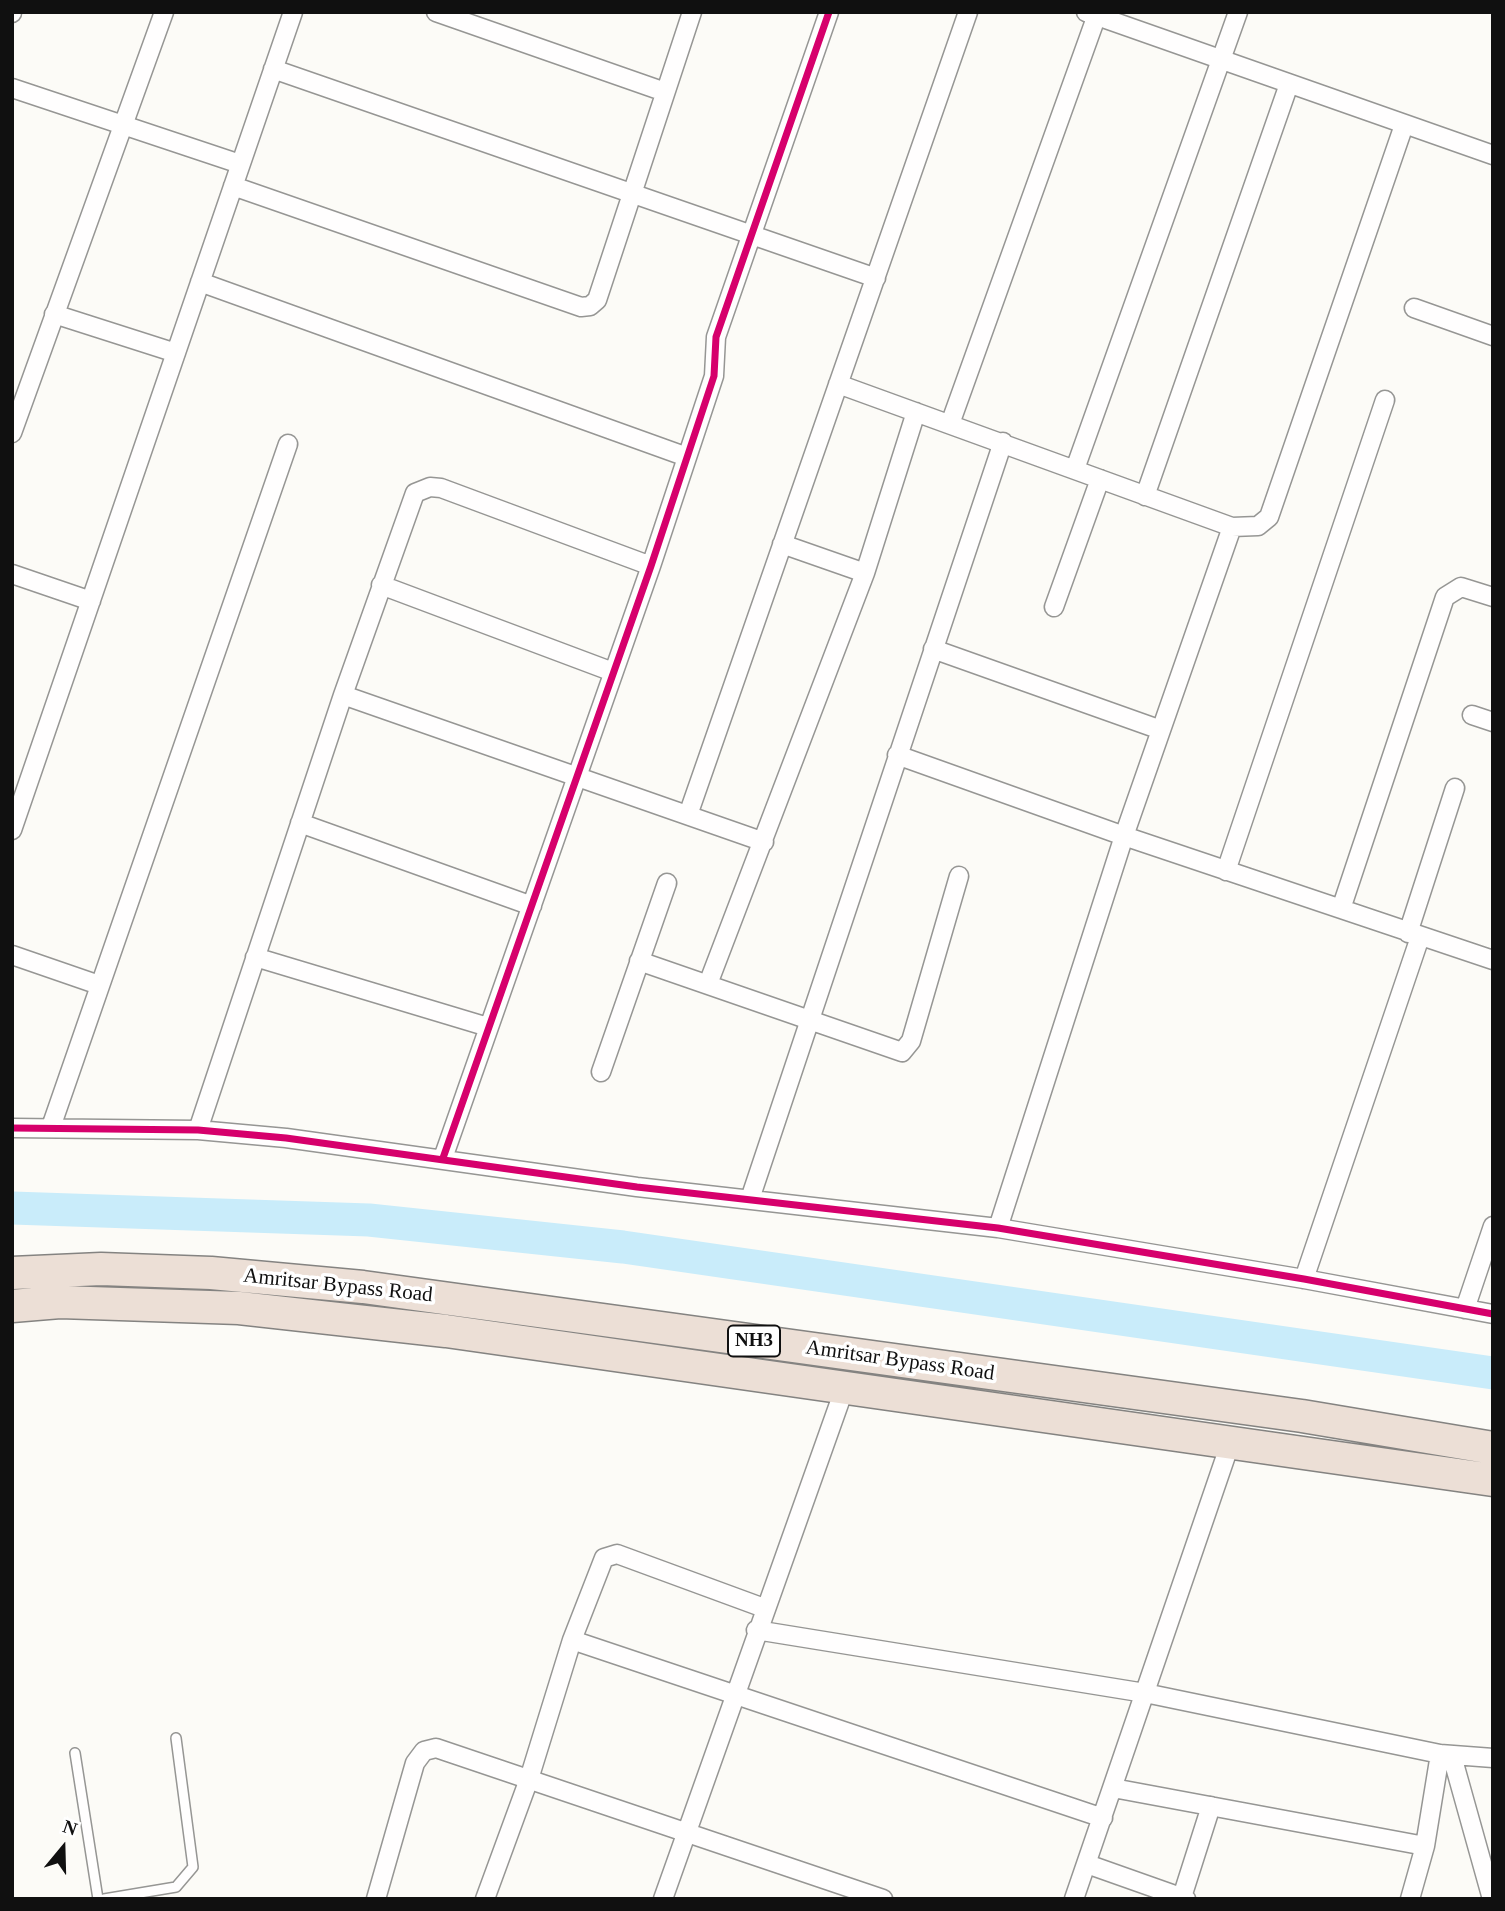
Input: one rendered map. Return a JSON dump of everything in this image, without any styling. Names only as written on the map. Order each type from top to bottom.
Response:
[{"type":"highway","name":"Amritsar Bypass Road","points":[[12,1273],[101,1269],[211,1273],[363,1287],[1302,1416],[1493,1448]]},
{"type":"highway","name":"Amritsar Bypass Road","points":[[12,1306],[60,1302],[239,1308],[446,1331],[1493,1480]]},
{"type":"street","points":[[12,433],[164,12]]},
{"type":"street","points":[[12,830],[293,12]]},
{"type":"street","points":[[436,12],[664,92]]},
{"type":"street","points":[[233,186],[585,308],[597,300],[692,12]]},
{"type":"street","points":[[443,1158],[574,778],[651,566],[714,376],[716,337],[829,12]]},
{"type":"street","points":[[688,815],[968,12]]},
{"type":"street","points":[[1075,469],[1238,12]]},
{"type":"street","points":[[950,424],[1094,14],[1493,155]]},
{"type":"street","points":[[273,69],[876,278]]},
{"type":"street","points":[[1145,496],[1289,84]]},
{"type":"street","points":[[12,88],[240,164]]},
{"type":"street","points":[[838,384],[1232,527],[1258,526],[1269,517],[1404,124]]},
{"type":"street","points":[[200,282],[687,457]]},
{"type":"street","points":[[1414,308],[1493,336]]},
{"type":"street","points":[[54,314],[176,353]]},
{"type":"street","points":[[1226,871],[1385,400]]},
{"type":"street","points":[[708,984],[865,573],[916,412]]},
{"type":"street","points":[[750,1199],[1003,442]]},
{"type":"street","points":[[51,1127],[289,444]]},
{"type":"street","points":[[1054,607],[1100,479]]},
{"type":"street","points":[[198,1130],[380,585],[410,500],[415,493],[430,487],[441,488],[651,566]]},
{"type":"street","points":[[998,1228],[1124,836],[1232,527]]},
{"type":"street","points":[[782,544],[865,573]]},
{"type":"street","points":[[12,575],[90,601]]},
{"type":"street","points":[[380,585],[613,672]]},
{"type":"street","points":[[1341,909],[1445,597],[1461,587],[1493,597]]},
{"type":"street","points":[[933,649],[1161,730]]},
{"type":"street","points":[[343,695],[574,778],[764,842]]},
{"type":"street","points":[[1472,715],[1493,722]]},
{"type":"street","points":[[897,755],[1124,836],[1493,960]]},
{"type":"street","points":[[1304,1279],[1414,935],[1455,788]]},
{"type":"street","points":[[300,823],[532,906]]},
{"type":"street","points":[[639,961],[896,1052],[906,1050],[911,1041],[959,876]]},
{"type":"street","points":[[601,1072],[667,883]]},
{"type":"street","points":[[12,956],[99,985]]},
{"type":"street","points":[[255,957],[488,1027]]},
{"type":"street","points":[[12,1128],[198,1130],[286,1138],[637,1187],[998,1228],[1304,1279],[1493,1314]]},
{"type":"street","points":[[1465,1309],[1493,1226]]},
{"type":"street","points":[[663,1899],[756,1630],[845,1387]]},
{"type":"street","points":[[1074,1899],[1231,1441]]},
{"type":"street","points":[[485,1899],[529,1779],[572,1640],[599,1565],[610,1554],[617,1554],[764,1608]]},
{"type":"street","points":[[756,1630],[1145,1693],[1446,1755],[1493,1758]]},
{"type":"street","points":[[572,1640],[1103,1818]]},
{"type":"street","points":[[376,1899],[415,1763],[424,1751],[436,1748],[883,1899]]},
{"type":"street","points":[[1410,1899],[1446,1755]]},
{"type":"street","points":[[1446,1755],[1492,1899]]},
{"type":"street","points":[[1114,1788],[1425,1846]]},
{"type":"street","points":[[1087,1864],[1184,1898],[1211,1806]]},
{"type":"lane","points":[[104,1899],[176,1886],[193,1867],[176,1738]]},
{"type":"lane","points":[[75,1753],[98,1899]]},
{"type":"waterway","points":[[12,1208],[369,1220],[623,1247],[1493,1373]]},
{"type":"cycle path","points":[[443,1158],[651,566],[714,376],[716,337],[829,12]]},
{"type":"cycle path","points":[[12,1128],[198,1130],[286,1138],[637,1187],[998,1228],[1304,1279],[1493,1314]]}]
